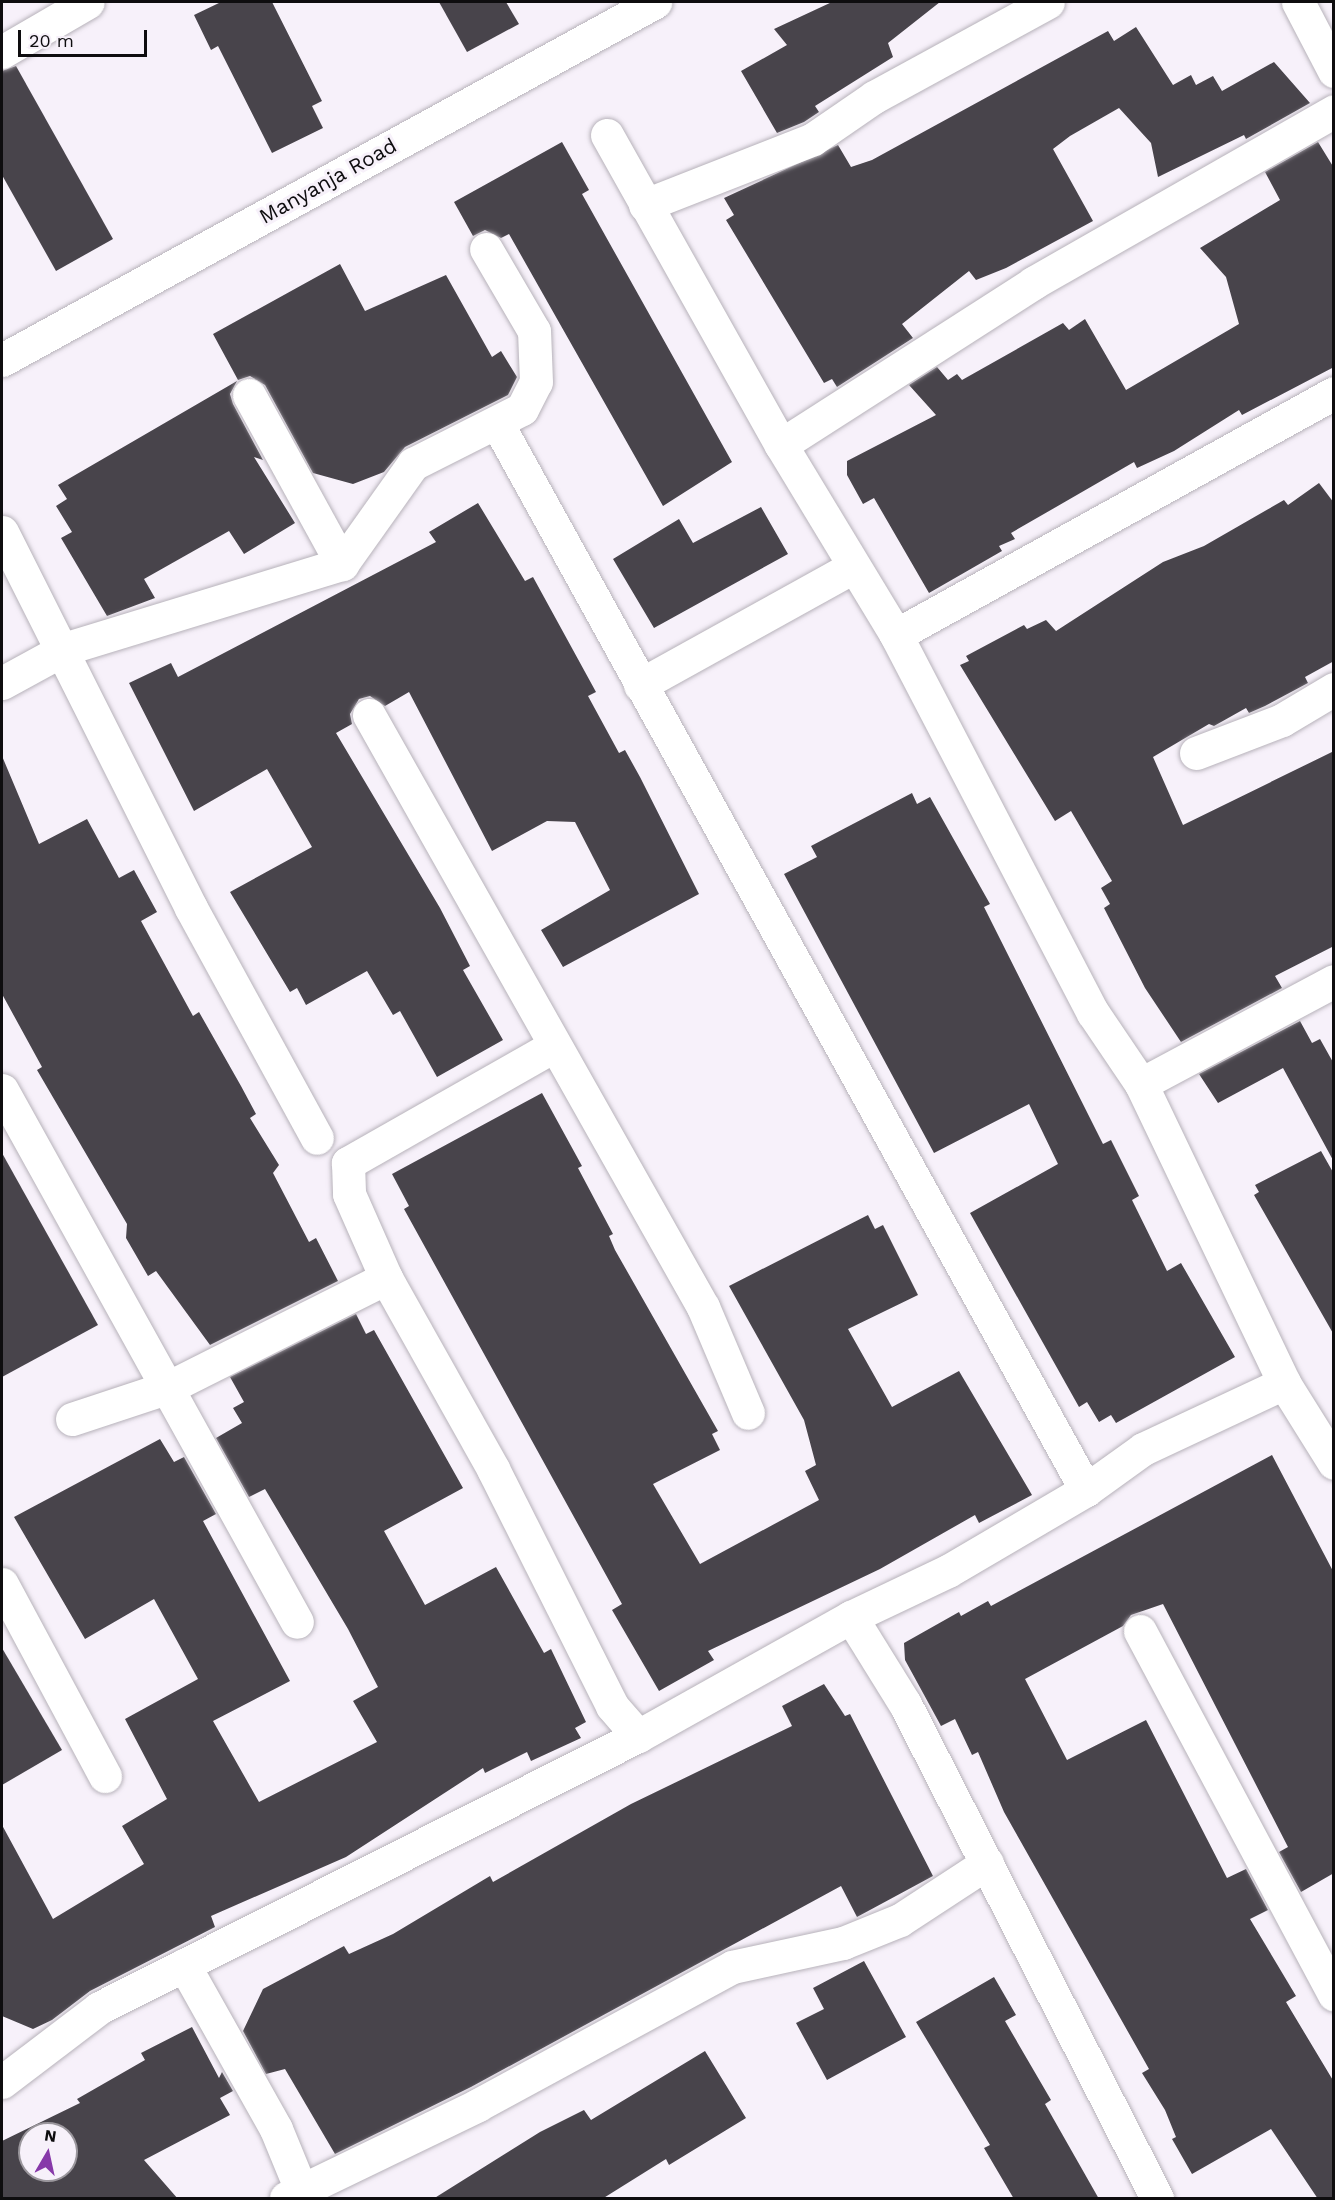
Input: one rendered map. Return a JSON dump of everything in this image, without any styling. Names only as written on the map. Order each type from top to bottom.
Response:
[{"type":"street","points":[[2,52],[88,2]]},
{"type":"street","name":"Manyanja Road","points":[[2,360],[654,2]]},
{"type":"street","points":[[645,205],[813,139],[874,97],[1048,2]]},
{"type":"street","points":[[1298,2],[1334,71]]},
{"type":"street","points":[[781,445],[1033,283],[1334,111]]},
{"type":"street","points":[[607,135],[781,445],[896,635],[1093,1012],[1142,1084],[1284,1383],[1334,1463]]},
{"type":"street","points":[[2,683],[64,648],[342,564],[413,464],[522,409],[536,382],[538,361],[534,331],[486,249]]},
{"type":"street","points":[[896,635],[1334,393]]},
{"type":"street","points":[[249,395],[342,564]]},
{"type":"street","points":[[498,423],[640,685],[1086,1490]]},
{"type":"street","points":[[2,532],[64,648],[84,704],[317,1138]]},
{"type":"street","points":[[640,685],[854,567]]},
{"type":"street","points":[[1196,753],[1282,720],[1334,689]]},
{"type":"street","points":[[369,715],[486,919],[552,1047],[703,1307],[748,1413]]},
{"type":"street","points":[[1142,1084],[1334,981]]},
{"type":"street","points":[[552,1047],[348,1163],[349,1194],[386,1278],[493,1469],[612,1706],[638,1736]]},
{"type":"street","points":[[2,1090],[169,1387],[297,1622]]},
{"type":"street","points":[[72,1419],[169,1387],[386,1278]]},
{"type":"street","points":[[2,2082],[99,2008],[638,1736],[851,1617],[948,1571],[1086,1490],[1143,1449],[1284,1383]]},
{"type":"street","points":[[2,1584],[105,1776]]},
{"type":"street","points":[[851,1617],[905,1704],[1157,2199]]},
{"type":"street","points":[[1140,1630],[1334,1994]]},
{"type":"street","points":[[184,1965],[276,2129],[293,2194],[478,2105],[732,1967],[843,1943],[900,1920],[987,1863]]},
{"type":"building","points":[[221,2],[272,2],[322,101],[312,106],[323,128],[272,153],[218,46],[211,50],[194,15]]},
{"type":"building","points":[[439,2],[506,2],[519,24],[467,52]]},
{"type":"building","points":[[832,2],[940,2],[888,43],[893,57],[815,106],[819,112],[804,122],[777,133],[741,71],[787,45],[774,29]]},
{"type":"building","points":[[1136,27],[1173,85],[1191,75],[1196,85],[1213,76],[1222,91],[1274,62],[1310,103],[1246,139],[1244,135],[1158,177],[1151,143],[1119,108],[1070,136],[1053,149],[1093,221],[1006,268],[976,280],[969,271],[902,324],[913,338],[837,387],[832,379],[824,383],[726,220],[734,215],[724,198],[838,145],[851,167],[872,160],[1108,31],[1114,41]]},
{"type":"building","points":[[16,66],[113,239],[56,271],[2,175],[2,71]]},
{"type":"building","points":[[562,142],[589,190],[582,194],[732,462],[663,506],[509,234],[501,238],[485,230],[473,236],[454,202]]},
{"type":"building","points":[[1318,142],[1334,168],[1334,367],[1242,415],[1239,410],[1174,451],[1137,468],[1134,462],[1011,533],[1015,539],[999,546],[1002,551],[929,593],[874,498],[863,504],[847,475],[847,461],[936,415],[909,385],[937,367],[948,380],[957,374],[962,380],[1063,323],[1069,330],[1085,319],[1126,390],[1239,324],[1226,277],[1200,248],[1280,200],[1265,172]]},
{"type":"building","points":[[340,264],[365,311],[446,275],[492,357],[501,351],[517,377],[508,395],[405,447],[384,472],[353,484],[313,473],[265,385],[250,376],[238,380],[213,334]]},
{"type":"building","points":[[237,381],[230,394],[263,460],[254,457],[295,523],[244,554],[229,531],[144,579],[155,598],[107,616],[61,538],[72,532],[56,506],[67,499],[58,485]]},
{"type":"building","points":[[1319,483],[1334,503],[1334,661],[1305,677],[1308,683],[1265,706],[1249,713],[1246,708],[1214,726],[1209,724],[1153,757],[1183,825],[1334,751],[1334,946],[1275,976],[1282,988],[1181,1042],[1145,988],[1104,908],[1110,904],[1101,888],[1112,881],[1071,811],[1055,821],[960,665],[969,661],[966,656],[1024,625],[1027,629],[1046,620],[1056,631],[1163,562],[1204,546],[1284,500],[1288,505]]},
{"type":"building","points":[[478,503],[525,581],[533,577],[596,692],[588,696],[619,753],[625,750],[699,894],[563,967],[541,930],[610,890],[575,822],[547,821],[492,851],[409,692],[385,706],[370,696],[359,699],[350,714],[352,724],[336,733],[440,908],[470,966],[463,970],[503,1040],[437,1077],[400,1011],[393,1015],[367,971],[306,1005],[297,988],[290,992],[230,892],[312,847],[267,769],[194,811],[129,683],[171,663],[178,677],[436,542],[429,532]]},
{"type":"building","points":[[761,507],[788,554],[654,628],[613,559],[679,519],[693,543]]},
{"type":"building","points":[[2,756],[39,844],[87,819],[119,878],[134,870],[157,912],[141,921],[193,1016],[199,1012],[241,1086],[256,1114],[250,1118],[279,1165],[273,1173],[309,1242],[316,1238],[338,1281],[210,1345],[156,1271],[148,1276],[126,1238],[127,1224],[37,1070],[42,1067],[2,994]]},
{"type":"building","points":[[912,793],[917,804],[930,797],[990,904],[984,907],[1103,1144],[1111,1140],[1139,1196],[1132,1200],[1167,1271],[1181,1263],[1235,1357],[1116,1423],[1111,1415],[1099,1422],[1087,1402],[1079,1407],[970,1213],[1058,1164],[1029,1104],[934,1153],[784,874],[817,857],[811,846]]},
{"type":"building","points":[[1300,1021],[1312,1043],[1320,1039],[1334,1064],[1334,1162],[1283,1068],[1218,1103],[1199,1074]]},
{"type":"building","points":[[542,1093],[582,1166],[578,1168],[613,1234],[609,1236],[615,1250],[718,1431],[712,1434],[720,1450],[653,1484],[700,1564],[819,1500],[805,1471],[816,1465],[804,1420],[729,1286],[868,1215],[875,1229],[883,1225],[918,1295],[848,1329],[892,1407],[959,1371],[1032,1495],[979,1523],[975,1515],[880,1569],[708,1651],[714,1660],[659,1691],[612,1610],[622,1604],[404,1209],[409,1206],[392,1174]]},
{"type":"building","points":[[1321,1151],[1334,1174],[1334,1335],[1254,1195],[1259,1192],[1255,1185]]},
{"type":"building","points":[[2,1153],[98,1325],[2,1377]]},
{"type":"building","points":[[356,1314],[366,1334],[374,1330],[463,1488],[384,1531],[425,1605],[496,1567],[544,1653],[551,1649],[586,1722],[575,1728],[581,1738],[531,1761],[527,1752],[485,1773],[483,1768],[346,1857],[211,1916],[215,1927],[90,1991],[52,2020],[33,2029],[2,2016],[2,1825],[53,1919],[144,1864],[122,1826],[167,1799],[125,1719],[198,1679],[154,1599],[85,1639],[14,1517],[160,1439],[174,1462],[184,1457],[216,1514],[203,1521],[290,1681],[213,1721],[259,1802],[377,1742],[353,1701],[378,1687],[348,1629],[265,1489],[249,1497],[216,1438],[242,1423],[233,1408],[244,1402],[230,1377]]},
{"type":"building","points":[[1272,1455],[1334,1573],[1334,1873],[1301,1892],[1279,1852],[1288,1847],[1163,1604],[1131,1615],[1123,1626],[1025,1679],[1067,1760],[1146,1720],[1227,1878],[1246,1869],[1268,1910],[1250,1919],[1296,1996],[1286,2002],[1334,2082],[1334,2199],[1318,2199],[1271,2129],[1192,2174],[1172,2139],[1176,2137],[1165,2110],[1142,2073],[1149,2069],[1004,1812],[978,1752],[972,1755],[955,1719],[941,1726],[905,1660],[904,1643],[959,1612],[961,1616],[988,1601],[991,1606]]},
{"type":"building","points":[[2,1648],[62,1750],[2,1785]]},
{"type":"building","points":[[824,1684],[845,1716],[850,1714],[933,1876],[857,1917],[841,1886],[471,2087],[335,2154],[285,2069],[266,2074],[243,2031],[263,1989],[344,1946],[349,1954],[393,1934],[490,1876],[493,1882],[631,1804],[792,1726],[782,1706]]},
{"type":"building","points":[[864,1961],[906,2037],[827,2080],[796,2023],[824,2009],[813,1988]]},
{"type":"building","points":[[994,1977],[1016,2015],[1005,2021],[1051,2100],[1045,2104],[1099,2199],[1014,2199],[984,2148],[990,2145],[916,2022]]},
{"type":"building","points":[[192,2027],[219,2078],[222,2072],[233,2091],[220,2098],[230,2115],[144,2160],[178,2199],[2,2199],[2,2141],[18,2133],[18,2182],[78,2182],[78,2122],[41,2122],[80,2103],[77,2099],[145,2060],[141,2053]]},
{"type":"building","points":[[705,2051],[746,2118],[669,2165],[666,2159],[602,2199],[433,2199],[540,2132],[584,2110],[591,2120]]}]
